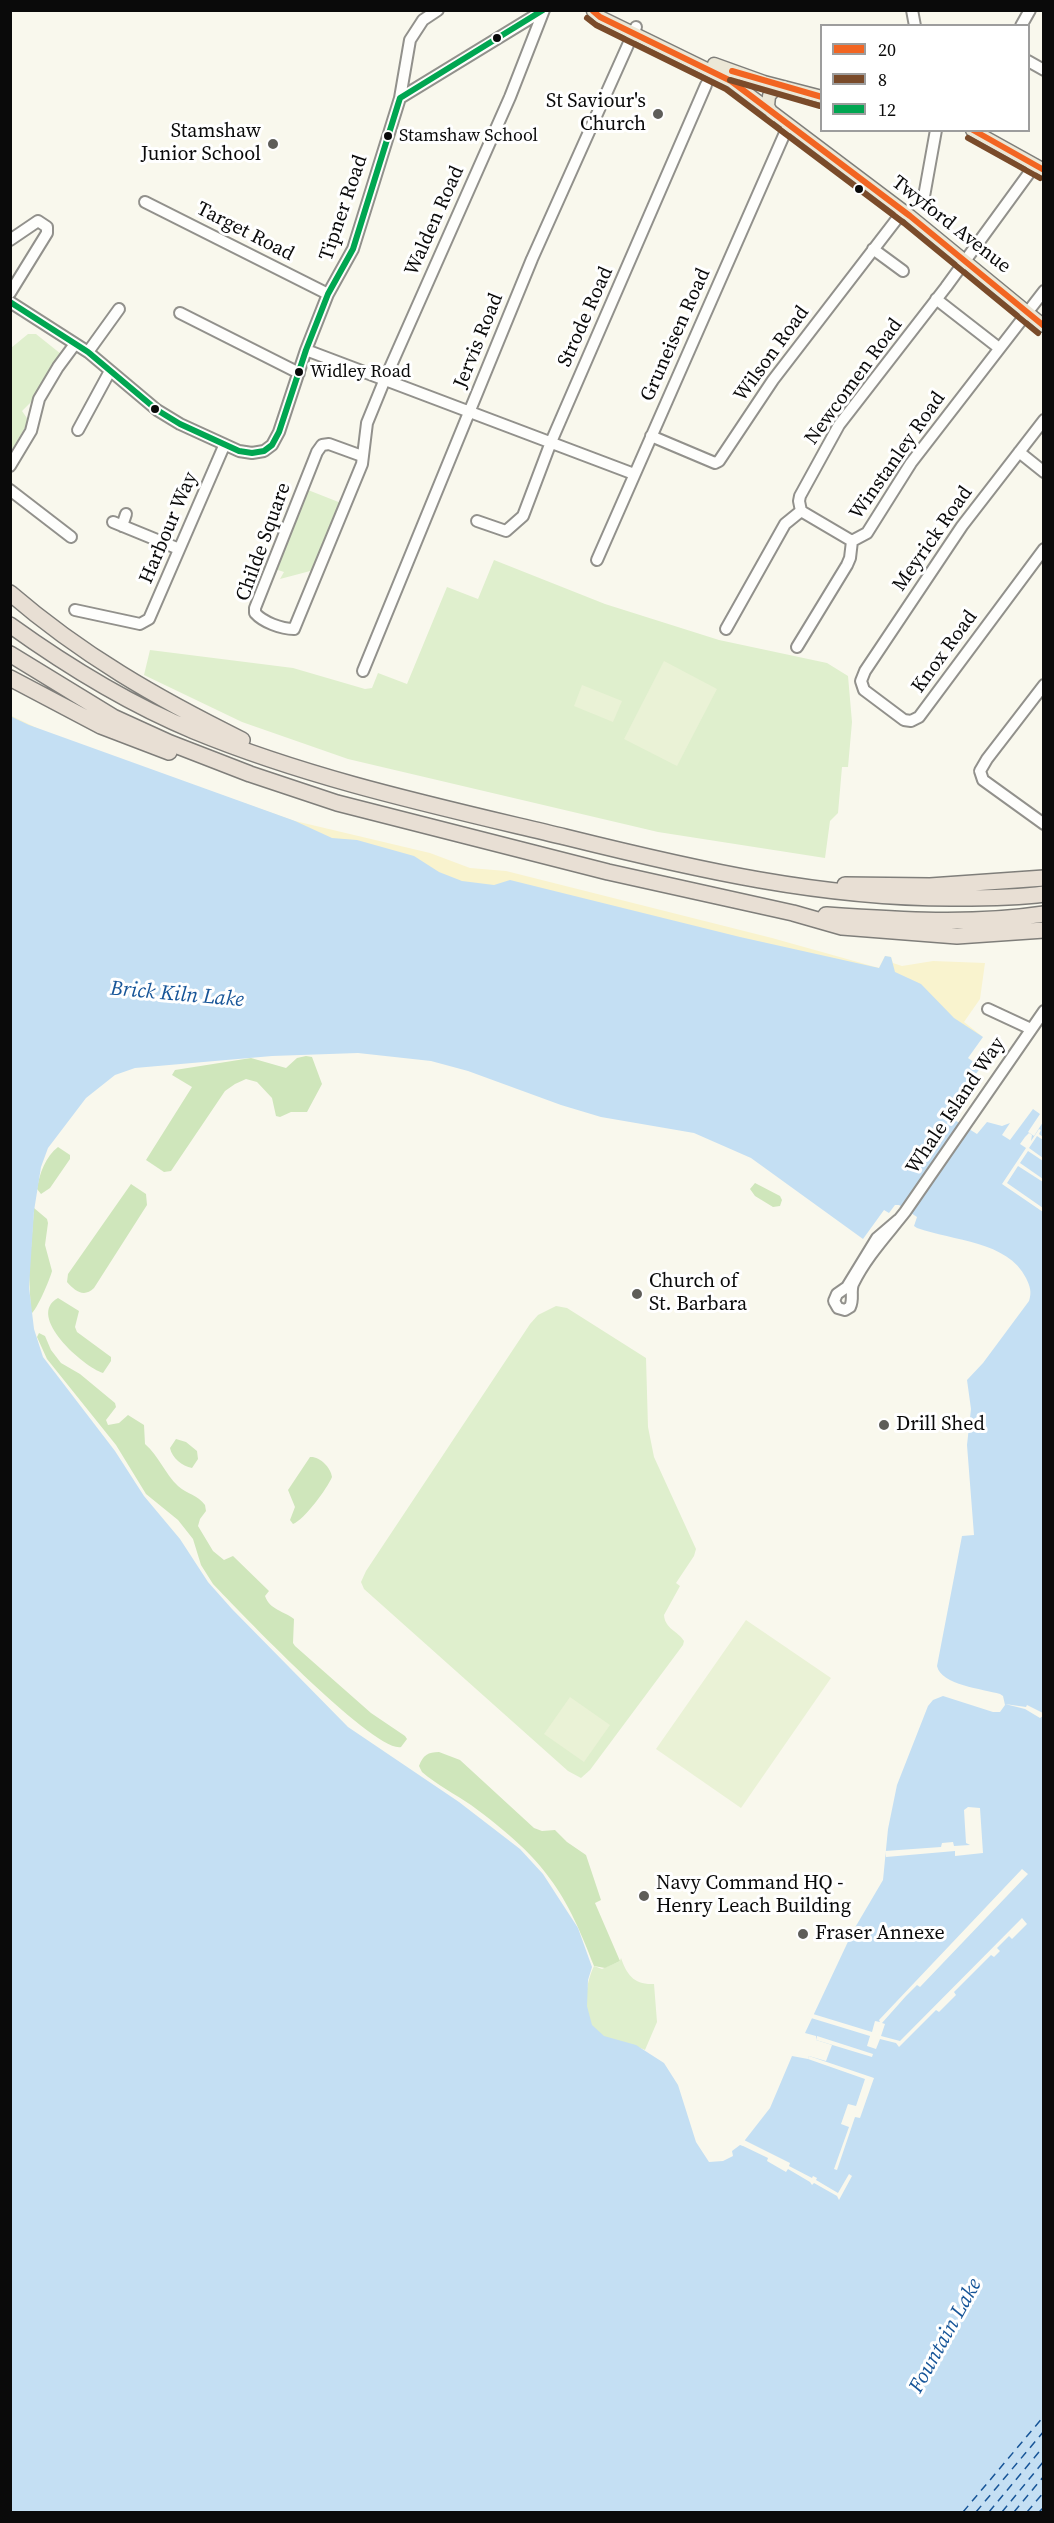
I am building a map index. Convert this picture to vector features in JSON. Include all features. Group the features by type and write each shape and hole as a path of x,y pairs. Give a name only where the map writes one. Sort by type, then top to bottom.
{"highway":[{"path":"10,593 67,640 128,680 169,704 304,770"},
{"path":"10,625 58,658 139,705 192,730 304,770 453,810 752,880 794,886 876,897 990,898 1044,894"},
{"path":"10,654 112,717 170,743 250,774 337,803 608,872 793,913 842,927 957,936 1044,930"},
{"path":"10,678 92,722 122,735 199,762 250,774"},
{"path":"794,886 930,886 1044,878"},
{"path":"793,913 903,920 986,921 1044,914"}],"main road":[{"path":"593,11 725,68 785,88 820,97"},
{"name":"Twyford Avenue","path":"635,30 719,73 903,211 1044,326"},
{"path":"774,116 768,106 770,93 776,88 785,88"},
{"path":"976,132 1039,168"}],"street":[{"name":"Tipner Road","path":"224,446 239,452 264,451 272,445 279,432 306,350 328,294 353,249 400,98 410,40 423,20 438,10"},
{"path":"400,98 544,10"},
{"name":"Walden Road","path":"385,379 510,97 544,10"},
{"path":"1022,24 1030,10"},
{"name":"Jervis Road","path":"363,671 532,259 635,30"},
{"path":"1030,62 1044,70"},
{"name":"Strode Road","path":"514,526 523,516 551,442 706,85"},
{"name":"Gruneisen Road","path":"597,560 788,126"},
{"path":"924,202 936,132"},
{"name":"Newcomen Road","path":"801,511 800,496 839,425 965,260 1039,168"},
{"name":"Target Road","path":"145,202 328,294"},
{"name":"Wilson Road","path":"651,436 715,463 773,380 903,211"},
{"path":"10,240 38,221 47,227 47,233 10,293"},
{"path":"873,249 903,271"},
{"name":"Winstanley Road","path":"797,647 847,566 852,541 867,532 906,469 1044,291"},
{"path":"936,299 999,348"},
{"path":"10,302 88,352 157,410 224,446"},
{"path":"88,352 112,312"},
{"path":"180,313 299,373"},
{"path":"10,466 31,431 39,399 75,344"},
{"path":"306,350 470,410 634,474"},
{"path":"78,430 110,371"},
{"name":"Childe Square","path":"362,456 329,444 322,445 317,452 255,608 255,613 259,618 287,629 294,629 362,464 367,423 385,379"},
{"name":"Meyrick Road","path":"861,684 865,671 948,546 1044,420"},
{"name":"Harbour Way","path":"146,635 146,623 224,446"},
{"path":"1019,452 1044,472"},
{"path":"10,490 64,526 71,537"},
{"path":"726,629 785,525 801,511 852,541"},
{"path":"126,514 117,524 179,549"},
{"path":"477,521 502,531 510,530 514,526"},
{"path":"508,540 514,526"},
{"name":"Knox Road","path":"861,684 867,693 901,718 907,721 916,719 1044,549"},
{"path":"75,610 140,624 146,623"},
{"path":"1044,685 980,771 982,779 1044,824"},
{"path":"988,1009 1031,1029"},
{"name":"Whale Island Way","path":"898,1221 1044,1011"},
{"path":"898,1221 876,1246 857,1278 852,1288 852,1303 849,1308 838,1308 834,1299 847,1287 877,1238 898,1221"},
{"path":"842,1292 852,1297"}],"green space":[{"path":"28,334 36,334 61,354 34,399 22,411 29,421 11,451 11,348"},
{"path":"308,490 341,503 314,570 280,579 284,572 275,569"},
{"path":"494,560 605,604 719,640 827,663 848,676 852,722 848,767 842,767 838,813 830,821 825,858 658,832 348,759 242,722 144,675 150,650 293,668 365,689 372,688 378,673 407,684 447,587 478,599"},
{"path":"664,661 717,689 677,766 624,739"},
{"path":"582,685 622,701 613,722 574,706"},
{"path":"312,1057 322,1084 307,1112 291,1112 280,1117 276,1116 272,1098 257,1082 246,1079 225,1091 171,1171 164,1172 146,1160 192,1087 172,1075 175,1070 251,1058 286,1068 297,1058"},
{"path":"58,1147 70,1155 70,1159 50,1188 41,1194 37,1189 41,1171 50,1155"},
{"path":"755,1183 780,1196 782,1200 780,1206 773,1207 755,1196 750,1189"},
{"path":"131,1184 146,1194 147,1205 94,1288 87,1293 76,1290 67,1282 68,1274"},
{"path":"34,1208 47,1219 45,1245 52,1271 40,1301 31,1314 29,1274"},
{"path":"58,1298 79,1311 75,1327 77,1332 111,1357 103,1373 83,1361 61,1340 53,1328 48,1316 50,1306"},
{"path":"556,1306 567,1308 646,1358 648,1427 654,1457 696,1549 694,1556 676,1583 680,1586 664,1615 669,1627 684,1641 683,1645 590,1770 581,1778 568,1771 364,1589 361,1582 366,1571 530,1324 538,1315"},
{"path":"39,1333 45,1336 51,1350 61,1363 80,1374 115,1403 116,1407 106,1420 108,1425 119,1423 128,1415 144,1425 145,1444 169,1476 178,1486 205,1505 206,1511 198,1526 213,1551 224,1560 233,1556 269,1591 265,1596 267,1601 294,1619 293,1643 295,1646 371,1713 405,1736 407,1739 401,1747 386,1743 336,1705 276,1649 213,1584 201,1565 193,1539 178,1520 146,1494 116,1445 47,1359 37,1337"},
{"path":"176,1439 186,1442 197,1451 198,1459 192,1468 181,1463 173,1455 170,1448"},
{"path":"310,1457 317,1458 324,1463 332,1477 315,1504 293,1524 290,1520 295,1507 288,1490"},
{"path":"746,1620 831,1678 741,1808 656,1749"},
{"path":"570,1697 610,1725 584,1762 544,1734"},
{"path":"439,1752 460,1760 534,1828 542,1831 555,1830 567,1842 586,1855 601,1900 595,1903 620,1961 605,1968 594,1966 572,1914 560,1893 532,1857 495,1823 422,1772 419,1766 422,1759 429,1754"},
{"path":"621,1958 632,1978 641,1983 654,1984 657,2022 645,2050 601,2035 589,2021 586,1992 594,1966 602,1969 620,1961"}],"sand":[{"path":"10,715 43,731 295,821 430,853 470,868 506,871 772,938 879,968 885,956 891,957 893,963 902,966 933,961 985,963 980,999 964,1022 983,1037 500,894 11,741"}],"water":[{"path":"10,716 29,725 295,821 332,838 357,840 414,856 439,872 462,881 494,885 510,880 740,937 879,968 885,956 891,957 895,972 921,984 954,1018 983,1037 968,1058 981,1067 952,1106 958,1111 953,1119 977,1134 987,1122 1002,1126 1010,1123 1002,1135 1010,1140 1033,1109 1040,1114 1028,1132 1034,1136 1043,1122 1043,2512 11,2512","holes":["358,1053 431,1061 468,1071 601,1117 694,1133 751,1158 863,1239 884,1210 889,1213 895,1205 899,1205 917,1217 914,1226 917,1228 978,1244 1006,1256 1018,1266 1029,1286 1029,1301 983,1363 967,1380 971,1409 967,1445 974,1535 962,1536 937,1666 946,1678 954,1682 1000,1694 1003,1696 1005,1705 1000,1712 993,1712 943,1696 933,1700 928,1706 897,1785 888,1829 883,1880 853,1931 805,2033 816,2036 816,2040 832,2045 826,2061 809,2056 808,2059 792,2056 770,2108 745,2140 744,2146 740,2145 732,2151 733,2156 723,2161 709,2162 696,2142 678,2085 664,2063 636,2045 604,2036 592,2025 587,2006 588,1980 592,1967 578,1928 543,1874 520,1849 459,1802 348,1727 232,1609 208,1582 180,1539 144,1496 115,1451 43,1357 34,1329 29,1287 34,1211 41,1167 48,1148 86,1098 115,1075 135,1068 272,1056"]}],"pier":[{"path":"1039,1129 1043,1140 1037,1136 1029,1148 1043,1158 1043,1161 1028,1151 1020,1163 1043,1179 1043,1182 1018,1166 1007,1183 1043,1208 1043,1212 1002,1184 1026,1148 1020,1144 1029,1133 1032,1135 1031,1141"},
{"path":"1005,1704 1026,1707 1027,1705 1043,1713 1043,1716 1040,1718 1025,1709"},
{"path":"968,1807 980,1808 983,1853 955,1856 955,1851 886,1857 885,1851 941,1847 942,1843 953,1842 954,1846 970,1845 966,1843 964,1810"},
{"path":"1022,1869 1028,1874 920,1987 917,1985 906,1996 882,2023 885,2024 881,2036 900,2041 1022,1918 1027,1924 1012,1939 1009,1936 997,1948 1000,1951 994,1957 991,1955 954,1992 956,1995 939,2012 936,2010 899,2047 896,2043 880,2039 876,2049 867,2046 870,2036 811,2018 813,2014 872,2032 875,2021 880,2022 879,2020"},
{"path":"817,2036 873,2054 872,2057 816,2040"},
{"path":"809,2056 874,2078 860,2118 855,2117 837,2170 834,2169 849,2127 841,2124 848,2104 856,2106 865,2079 808,2059"},
{"path":"744,2140 790,2163 789,2166 812,2178 813,2176 817,2178 816,2180 838,2193 849,2174 852,2176 839,2200 837,2196 814,2183 812,2185 788,2169 786,2172 767,2161 768,2158 741,2145"}],"ferry route":[{"path":"963,2512 1044,2416"},
{"path":"976,2512 1044,2431"},
{"path":"989,2512 1044,2446"},
{"path":"1002,2512 1044,2461"},
{"path":"1014,2512 1044,2476"},
{"path":"1027,2512 1044,2492"},
{"path":"1039,2512 1044,2507"}],"transit line":[{"name":"12","path":"10,302 88,352 157,410 180,424 239,451 252,453 264,451 272,445 279,432 306,350 328,294 353,249 400,98 543,10"},
{"name":"20","path":"593,11 600,17 731,81 910,216 1044,326"},
{"name":"8","path":"587,18 596,25 726,89 904,223 1038,333"},
{"name":"20","path":"732,71 820,96"},
{"name":"8","path":"730,80 820,106"},
{"name":"20","path":"977,132 1044,170"},
{"name":"8","path":"968,138 1040,178"}],"place":[{"name":"St Saviour's Church","path":"658,114"},
{"name":"Stamshaw School","path":"388,136"},
{"name":"Stamshaw Junior School","path":"273,144"},
{"name":"Widley Road","path":"299,372"},
{"name":"Church of St. Barbara","path":"637,1294"},
{"name":"Drill Shed","path":"884,1425"},
{"name":"Navy Command HQ - Henry Leach Building","path":"644,1896"},
{"name":"Fraser Annexe","path":"803,1934"}],"water label":[{"name":"Brick Kiln Lake","path":"177,995"},
{"name":"Fountain Lake","path":"946,2336"}]}
